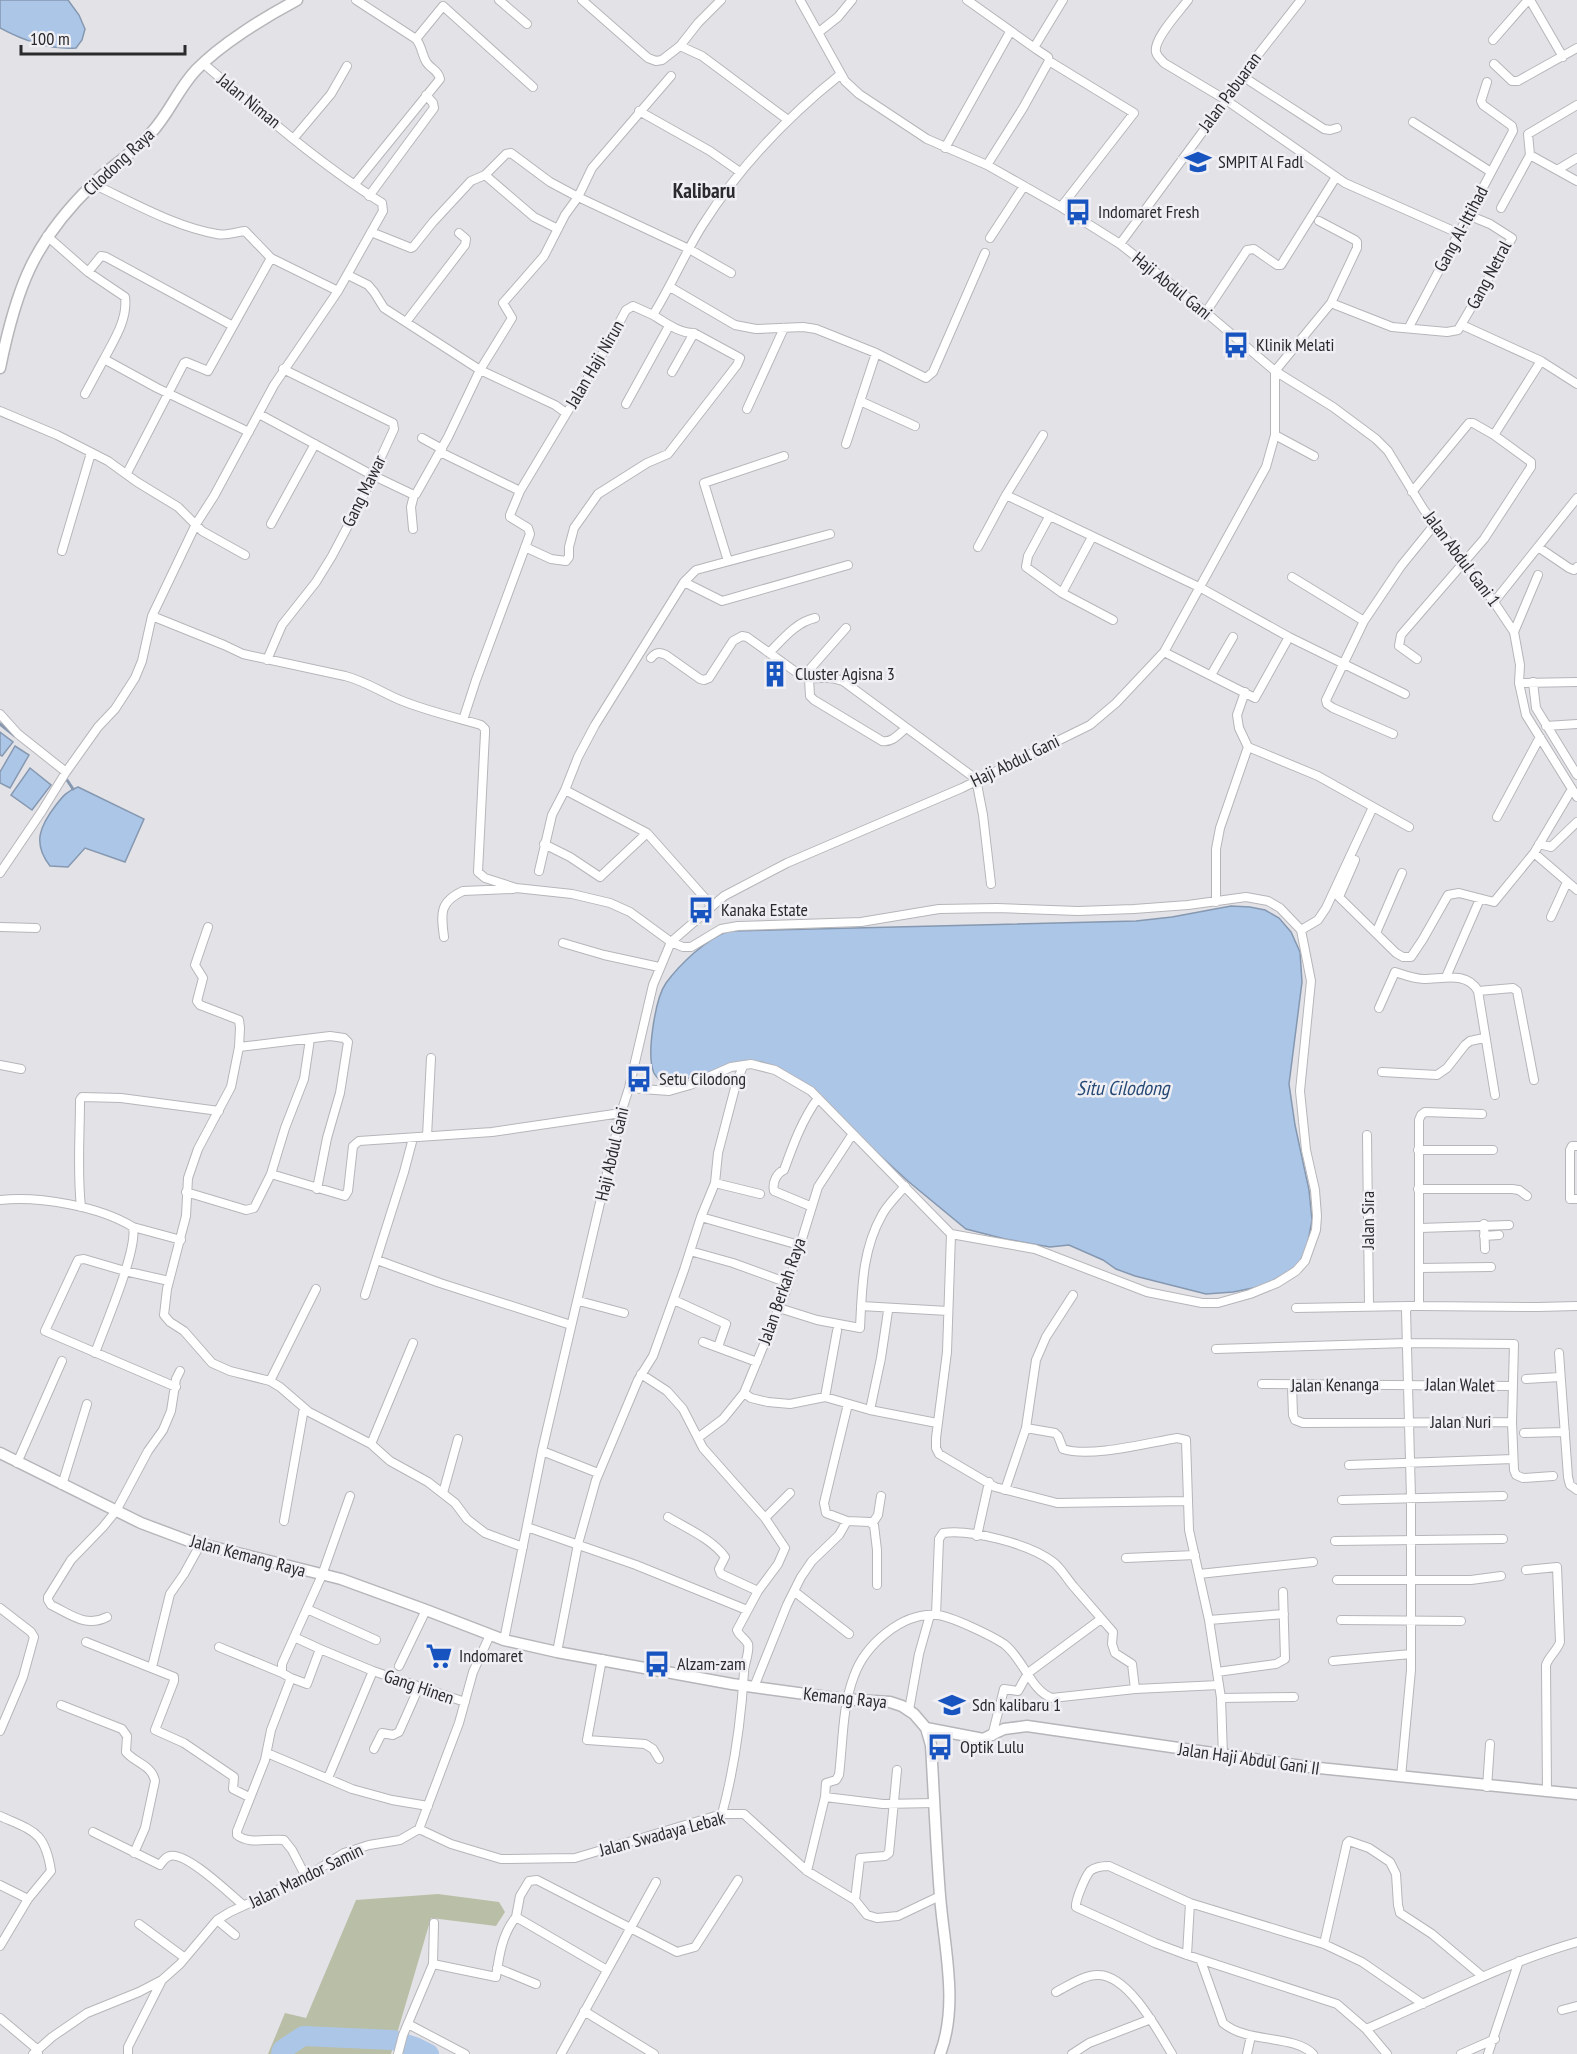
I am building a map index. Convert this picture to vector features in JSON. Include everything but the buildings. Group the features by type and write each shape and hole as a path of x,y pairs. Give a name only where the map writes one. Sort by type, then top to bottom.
{"street":[{"name":"Cilodong Raya","path":"0,368 21,285 47,236 93,184 143,142 162,122 187,82 204,64 226,44 297,0"},
{"path":"355,184 440,79 439,73 426,62 416,39 357,0"},
{"path":"500,0 527,24"},
{"path":"582,0 648,58 656,61 662,60 680,46 698,23 722,0"},
{"name":"Haji Abdul Gani","path":"504,1640 542,1451 621,1113 659,967 670,942 724,896 787,863 962,788 976,779 1090,725 1124,695 1164,652 1266,467 1275,435 1275,371 1206,312 1120,244 987,165 927,139 859,94 845,81 800,0"},
{"path":"819,32 838,17 852,0"},
{"path":"1036,49 1036,44 1063,0"},
{"path":"1188,0 1158,40 1155,50 1157,57 1226,100 1336,177 1458,233"},
{"path":"1493,40 1529,0 1563,57"},
{"path":"969,1 1048,57 1049,61 1134,113 1061,207"},
{"name":"Jalan Pabuaran","path":"1120,244 1298,1"},
{"path":"416,39 446,3 533,87"},
{"path":"945,147 1010,32"},
{"path":"680,46 702,56 788,120"},
{"path":"1494,64 1512,81 1518,81 1577,48"},
{"path":"987,165 1049,61"},
{"name":"Jalan Niman","path":"204,64 294,138 369,195"},
{"path":"294,138 331,94 348,66"},
{"path":"464,720 476,680 525,547 551,559 566,561 569,557 574,528 598,494 668,454 737,365 740,358 694,333 686,333 669,326 653,315 721,196 759,148 841,74"},
{"path":"414,529 411,507 414,495 422,486 480,370 512,318 503,303 544,256 592,168 671,75"},
{"path":"1242,76 1324,129 1337,128"},
{"name":"Gang Al-Ittihad","path":"1409,327 1513,131 1512,126 1483,105 1481,101 1487,82"},
{"path":"0,873 66,772 98,727 115,710 135,678 142,661 152,616 196,524 214,496 284,369 338,291 383,211 382,203 369,195 434,108 426,95"},
{"path":"1501,208 1530,155 1528,134 1577,105"},
{"path":"639,111 710,151 740,172"},
{"path":"1413,122 1491,172"},
{"path":"371,231 413,247 471,181 485,175 506,154 511,153 550,182 689,249 731,273"},
{"path":"1530,155 1577,181"},
{"path":"1557,170 1577,158"},
{"path":"485,175 534,217 558,229"},
{"path":"1206,312 1247,250 1254,249 1277,265 1281,265 1336,177"},
{"path":"93,184 151,213 202,230 220,235 245,231 271,258 338,291"},
{"path":"990,238 1024,186"},
{"name":"Gang Netral","path":"1462,325 1512,238 1468,215"},
{"path":"1275,371 1331,303 1357,248 1357,242 1319,222"},
{"path":"406,322 465,245 466,239 459,233"},
{"path":"47,236 88,272 125,297 127,307 124,319 85,394"},
{"path":"670,288 735,325 756,329 803,327 816,329 876,353 926,378 930,376 984,253"},
{"path":"88,272 101,256 106,257 233,326"},
{"path":"127,473 185,362 208,371 271,258"},
{"path":"348,274 368,285 384,308 480,370 555,405 566,413"},
{"path":"1331,303 1392,327 1455,332 1462,325 1541,361 1577,384"},
{"name":"Jalan Haji Nirun","path":"525,547 530,530 510,515 520,491 626,310 633,306 653,315"},
{"path":"626,404 669,326"},
{"path":"747,409 784,328"},
{"path":"672,372 694,333"},
{"path":"846,444 876,353"},
{"path":"104,359 249,432"},
{"path":"1494,435 1541,361"},
{"name":"Gang Mawar","path":"267,660 282,626 316,582 332,556 394,429 393,423 284,369"},
{"name":"Jalan Abdul Gani 1","path":"1275,371 1333,406 1377,439 1388,451 1412,492 1514,632 1520,665 1519,683 1527,715 1575,793"},
{"path":"860,401 915,426"},
{"path":"0,411 91,453 127,473 137,482 178,507 202,531 244,555"},
{"path":"259,414 414,495"},
{"path":"1412,492 1468,423 1473,423 1494,435 1531,462 1531,467 1484,539 1407,627 1399,641 1399,646 1417,659"},
{"path":"978,547 1006,495 1043,435"},
{"path":"1275,435 1314,456"},
{"path":"422,438 520,491"},
{"path":"271,524 315,444"},
{"path":"62,551 91,453"},
{"path":"728,561 704,483 784,456"},
{"path":"1006,495 1201,588 1289,637 1405,694"},
{"path":"1494,602 1577,498"},
{"path":"1049,517 1028,556 1026,567 1062,593 1113,620"},
{"path":"1393,734 1327,704 1326,700 1364,621 1401,566 1435,524"},
{"path":"540,871 552,814 565,790 578,757 595,725 684,582 696,570 830,534"},
{"path":"1062,593 1092,537"},
{"path":"1538,547 1569,568 1574,570 1577,567"},
{"path":"684,582 722,601 848,565"},
{"path":"1514,632 1538,575"},
{"path":"1292,577 1364,621"},
{"path":"152,616 243,654 358,680 409,704 481,725 485,729 477,870 485,878 516,888"},
{"path":"769,653 799,625 815,618"},
{"path":"806,678 846,628"},
{"path":"651,658 655,653 660,652 704,680 709,678 737,637 747,637 806,678 827,676 843,681 976,779 983,815 991,884"},
{"path":"1164,652 1254,698 1258,695 1289,637"},
{"path":"1211,675 1233,638"},
{"path":"806,678 810,696 814,700 882,741 887,742 893,739 906,728"},
{"path":"1533,682 1536,708 1545,726 1576,769"},
{"path":"1519,683 1577,682"},
{"path":"1245,692 1237,715 1239,728 1248,747 1318,776 1409,827"},
{"path":"0,714 18,734 66,772"},
{"path":"1545,726 1577,724"},
{"path":"1497,817 1540,737"},
{"path":"1216,902 1216,849 1220,828 1248,747"},
{"path":"565,790 647,833 711,905"},
{"path":"1355,860 1339,897 1396,953 1403,957 1411,957 1424,939 1448,894 1459,893 1494,902 1534,853 1575,793"},
{"path":"1301,930 1317,920 1326,908 1373,807"},
{"path":"1539,844 1551,847 1577,822"},
{"path":"544,844 570,857 600,877 647,833"},
{"path":"1534,853 1577,890"},
{"path":"1376,933 1402,873"},
{"path":"1551,917 1567,882"},
{"path":"444,937 442,909 457,894 463,891 516,888 572,894 610,903 630,912 670,942 683,947 691,947 722,929 738,926 861,922 939,909 1090,911 1156,908 1246,897 1268,900 1280,908 1301,930 1311,981 1300,1091 1306,1150 1315,1190 1317,1216 1312,1241 1301,1267 1277,1283 1250,1294 1218,1302 1202,1303 1147,1292 1035,1249 951,1234 852,1135 811,1090 776,1070 751,1064 731,1067 690,1085 669,1091 629,1088"},
{"path":"1446,977 1480,899"},
{"path":"0,927 36,928"},
{"path":"208,927 195,966 203,978 197,1001 200,1005 239,1020 239,1047 231,1088 193,1161 186,1192 186,1216 169,1281 164,1315 184,1331 208,1359 218,1366 270,1381 304,1408 371,1444 390,1461 418,1475 443,1493 477,1528 523,1547"},
{"path":"563,943 659,967"},
{"path":"1379,1008 1395,972 1422,979 1446,977 1467,980 1473,984 1478,991 1495,1095"},
{"path":"1478,991 1513,988 1517,991 1534,1080"},
{"path":"239,1047 330,1036 344,1038 348,1041 340,1093 316,1189"},
{"path":"1382,1072 1437,1075 1447,1068 1465,1044 1484,1038"},
{"path":"186,1192 232,1206 250,1210 254,1208 271,1174 285,1128 304,1079 310,1039"},
{"path":"427,1136 431,1058"},
{"path":"0,1065 21,1069"},
{"path":"557,1652 578,1545 598,1473 641,1374 653,1356 674,1300 701,1217 715,1183 718,1153 743,1066"},
{"path":"81,1207 77,1177 80,1151 80,1100 82,1097 121,1098 219,1111"},
{"path":"810,1206 774,1191 773,1186 778,1174 784,1170 801,1126 818,1098"},
{"path":"1419,1306 1419,1120 1421,1114 1425,1112 1482,1114"},
{"path":"271,1174 345,1196 348,1191 353,1146 359,1141 411,1144 427,1136 492,1132 621,1113"},
{"name":"Jalan Berkah Raya","path":"699,1437 723,1419 744,1393 788,1283 810,1206 818,1187 852,1135"},
{"name":"Jalan Sira","path":"1367,1135 1369,1306"},
{"path":"365,1294 411,1144"},
{"path":"1577,1146 1572,1146 1570,1150 1570,1199 1577,1199"},
{"path":"1418,1150 1493,1150"},
{"path":"715,1183 760,1194"},
{"path":"779,1308 817,1320 860,1328 863,1271 869,1243 883,1213 905,1186"},
{"path":"1418,1189 1512,1189 1519,1190 1527,1196"},
{"path":"0,1200 34,1199 81,1207 133,1227 181,1240"},
{"path":"701,1217 799,1245"},
{"path":"1420,1228 1484,1224 1509,1225"},
{"path":"1484,1224 1485,1249"},
{"path":"95,1353 125,1271 134,1232 133,1227"},
{"path":"951,1234 947,1352 937,1423 936,1448 939,1454 1005,1490 1057,1503 1187,1501"},
{"path":"1484,1236 1498,1235"},
{"path":"690,1251 733,1263 788,1283"},
{"path":"169,1281 84,1259 78,1260 45,1330 50,1335 176,1387"},
{"path":"377,1260 571,1325"},
{"path":"1419,1268 1491,1267"},
{"path":"270,1381 316,1289"},
{"path":"1005,1490 1026,1428 1036,1360 1046,1337 1073,1295"},
{"path":"579,1300 624,1313"},
{"path":"674,1300 726,1324 718,1347"},
{"path":"861,1305 948,1311"},
{"path":"1296,1308 1577,1305"},
{"path":"1401,1778 1411,1662 1412,1622 1406,1310 1409,1306"},
{"path":"870,1410 888,1311"},
{"path":"825,1397 837,1331"},
{"path":"704,1342 757,1362"},
{"path":"371,1444 412,1343"},
{"path":"1216,1349 1514,1344 1512,1386 1514,1470 1518,1477 1553,1476"},
{"path":"1559,1353 1568,1482 1577,1490"},
{"path":"17,1463 62,1362"},
{"path":"106,1617 97,1622 85,1621 51,1605 48,1600 71,1560 116,1511 148,1451 167,1422 176,1379 180,1371"},
{"path":"641,1374 667,1391 683,1409 703,1448 765,1518 784,1544 785,1548 778,1564 758,1591 737,1629 738,1634 747,1644 744,1670 749,1687"},
{"path":"1526,1379 1560,1377"},
{"name":"Jalan Kenanga","path":"1262,1384 1292,1386 1408,1384"},
{"name":"Jalan Walet","path":"1408,1384 1512,1386"},
{"name":"Jalan Nuri","path":"1292,1386 1293,1415 1295,1420 1304,1423 1512,1422"},
{"path":"744,1393 751,1398 790,1404 825,1397 870,1410 937,1423"},
{"path":"62,1485 87,1404"},
{"path":"848,1404 824,1503 826,1513 847,1521 863,1521 872,1524"},
{"path":"284,1521 304,1408"},
{"path":"1026,1428 1055,1434 1063,1449 1069,1451 1099,1450 1177,1438 1186,1440 1189,1530 1209,1620 1221,1698 1223,1756"},
{"path":"1524,1433 1565,1432"},
{"path":"443,1493 458,1439"},
{"path":"542,1451 598,1473"},
{"name":"Jalan Kemang Raya","path":"0,1453 141,1523 200,1545 350,1582 504,1640"},
{"path":"1349,1465 1513,1459"},
{"path":"977,1536 989,1482"},
{"path":"765,1518 790,1493"},
{"path":"282,1673 282,1664 322,1575 350,1496"},
{"path":"872,1524 878,1515 881,1496"},
{"path":"1342,1500 1503,1496"},
{"path":"668,1517 724,1554 725,1557 719,1569 721,1574 758,1591"},
{"path":"722,1814 749,1687 801,1577 812,1561 839,1535 847,1521"},
{"path":"872,1524 877,1538 877,1585"},
{"path":"527,1527 747,1610"},
{"path":"909,1710 919,1654 933,1615 940,1536 947,1533 1000,1538 1014,1542 1053,1562 1113,1632 1114,1653 1132,1664 1135,1689"},
{"path":"1335,1541 1503,1539"},
{"path":"152,1667 170,1594 200,1545"},
{"path":"1126,1558 1196,1555"},
{"path":"1200,1574 1313,1562"},
{"path":"1526,1570 1557,1567 1560,1641 1558,1649 1546,1665 1547,1792"},
{"path":"1337,1580 1471,1580 1501,1576"},
{"path":"795,1592 849,1634"},
{"path":"1217,1672 1276,1664 1285,1659 1283,1592"},
{"path":"0,1608 31,1632 34,1637 23,1677 0,1731"},
{"path":"307,1609 376,1640"},
{"path":"399,1666 426,1610"},
{"path":"1209,1620 1284,1614"},
{"path":"807,1871 825,1797 826,1783 836,1780 839,1775 847,1699 853,1677 864,1655 889,1631 914,1617 933,1615 1005,1645 1021,1661 1040,1691 1052,1698 1135,1689 1219,1685"},
{"path":"992,1736 1004,1689 1018,1691 1028,1673 1101,1619"},
{"path":"1341,1620 1461,1621"},
{"path":"419,1829 465,1702 473,1672 489,1635"},
{"name":"Gang Hinen","path":"294,1637 373,1671 465,1702"},
{"name":"Kemang Raya","path":"504,1640 749,1687 890,1702 909,1710 926,1728"},
{"path":"86,1642 174,1677 155,1730 184,1743 234,1778 233,1789 249,1797"},
{"path":"219,1647 307,1684 320,1649"},
{"path":"602,1659 587,1740 645,1744 653,1749 659,1759"},
{"path":"1333,1660 1411,1662"},
{"path":"328,1778 373,1671"},
{"path":"291,1678 271,1730 267,1753 238,1826 237,1835 248,1840 284,1840 306,1877"},
{"path":"374,1749 382,1733 393,1735 399,1732 418,1687"},
{"path":"1221,1698 1294,1697"},
{"path":"61,1705 122,1728 127,1737 126,1752 150,1769 155,1776 145,1828 134,1853"},
{"name":"Jalan Haji Abdul Gani II","path":"926,1728 983,1739 1004,1728 1027,1726 1223,1756 1401,1778 1577,1794"},
{"path":"926,1728 931,1745 949,2010 940,2054"},
{"path":"1487,1787 1490,1744"},
{"path":"267,1753 363,1791 429,1806"},
{"path":"855,1900 860,1858 885,1856 888,1853 897,1770"},
{"path":"825,1797 894,1805 935,1803"},
{"name":"Jalan Swadaya Lebak","path":"419,1829 451,1844 501,1859 575,1858 722,1814 746,1814 807,1871 855,1900 862,1910 877,1918 898,1916 940,1896"},
{"path":"0,1816 37,1833 45,1844 51,1871 28,1899 0,1946"},
{"name":"Jalan Mandor Samin","path":"36,2053 52,2037 87,2013 162,1980 185,1958 217,1920 243,1905 306,1877 344,1853 369,1845 400,1840 419,1829"},
{"path":"93,1832 160,1865 168,1856 181,1858 206,1873 243,1905"},
{"path":"1324,1944 1349,1841 1369,1848 1390,1862 1396,1874 1400,1913 1438,1939 1482,1976"},
{"path":"1387,2054 1366,2029 1337,2004 1201,1961 1076,1907 1075,1904 1091,1870 1108,1866 1190,1903 1324,1944 1362,1962 1423,2004"},
{"path":"433,1964 496,1977 505,1934 516,1917 520,1896 529,1881 537,1880 677,1952 696,1947 738,1880"},
{"path":"561,2054 657,1882"},
{"path":"0,1885 28,1899"},
{"path":"1187,1955 1190,1903"},
{"path":"516,1917 606,1970"},
{"path":"217,1920 235,1935"},
{"path":"399,2051 403,2035 433,1964 434,1923"},
{"path":"139,1924 185,1958"},
{"path":"1366,2029 1519,1960 1577,1942"},
{"path":"1488,2054 1495,2039 1519,1960"},
{"path":"1201,1961 1223,2022 1228,2027 1251,2036 1306,2047 1313,2054"},
{"path":"497,1968 536,1984"},
{"path":"1056,1992 1090,1976 1105,1976 1124,1987 1150,2019 1172,2054"},
{"path":"128,2054 128,2047 162,1980"},
{"path":"1562,2010 1577,2006"},
{"path":"584,2011 654,2054"},
{"path":"0,2018 36,2053"},
{"path":"1072,2054 1089,2043 1150,2019"},
{"path":"408,2024 465,2054"},
{"path":"1247,2054 1251,2036"},
{"path":"1461,2054 1495,2039"}],"green space":[{"path":"438,1894 499,1902 505,1912 496,1926 431,1918 391,2054 268,2054 285,2013 306,2018 356,1900"}],"water":[{"path":"0,0 68,0 79,15 85,29 82,40 76,48 56,48 27,41 9,33 0,28"},
{"path":"0,732 13,742 2,756 0,755"},
{"path":"15,746 29,755 10,788 0,783 0,772"},
{"path":"30,768 51,785 32,810 11,795"},
{"path":"78,787 144,819 125,862 85,848 68,867 50,866 44,858 40,842 42,827 63,796"},
{"name":"Situ Cilodong","path":"1231,906 1265,910 1279,918 1291,932 1300,952 1302,982 1289,1084 1309,1190 1312,1220 1307,1247 1298,1266 1263,1286 1206,1294 1135,1276 1069,1245 1050,1247 966,1229 864,1141 827,1102 774,1066 761,1062 746,1062 668,1084 654,1073 651,1041 658,1001 666,983 694,953 712,939 729,931 1136,921"}],"waterway":[{"path":"0,724 15,736"},
{"path":"67,780 73,789"},
{"path":"281,2054 282,2050 303,2036 393,2040 429,2054"}],"place":[{"name":"SMPIT Al Fadl","path":"1198,162"},
{"name":"Indomaret Fresh","path":"1078,212"},
{"name":"Klinik Melati","path":"1236,345"},
{"name":"Cluster Agisna 3","path":"775,674"},
{"name":"Kanaka Estate","path":"701,910"},
{"name":"Setu Cilodong","path":"639,1079"},
{"name":"Indomaret","path":"439,1656"},
{"name":"Alzam-zam","path":"657,1664"},
{"name":"Sdn kalibaru 1","path":"952,1705"},
{"name":"Optik Lulu","path":"940,1747"}],"district":[{"name":"Kalibaru","path":"704,191"}]}
